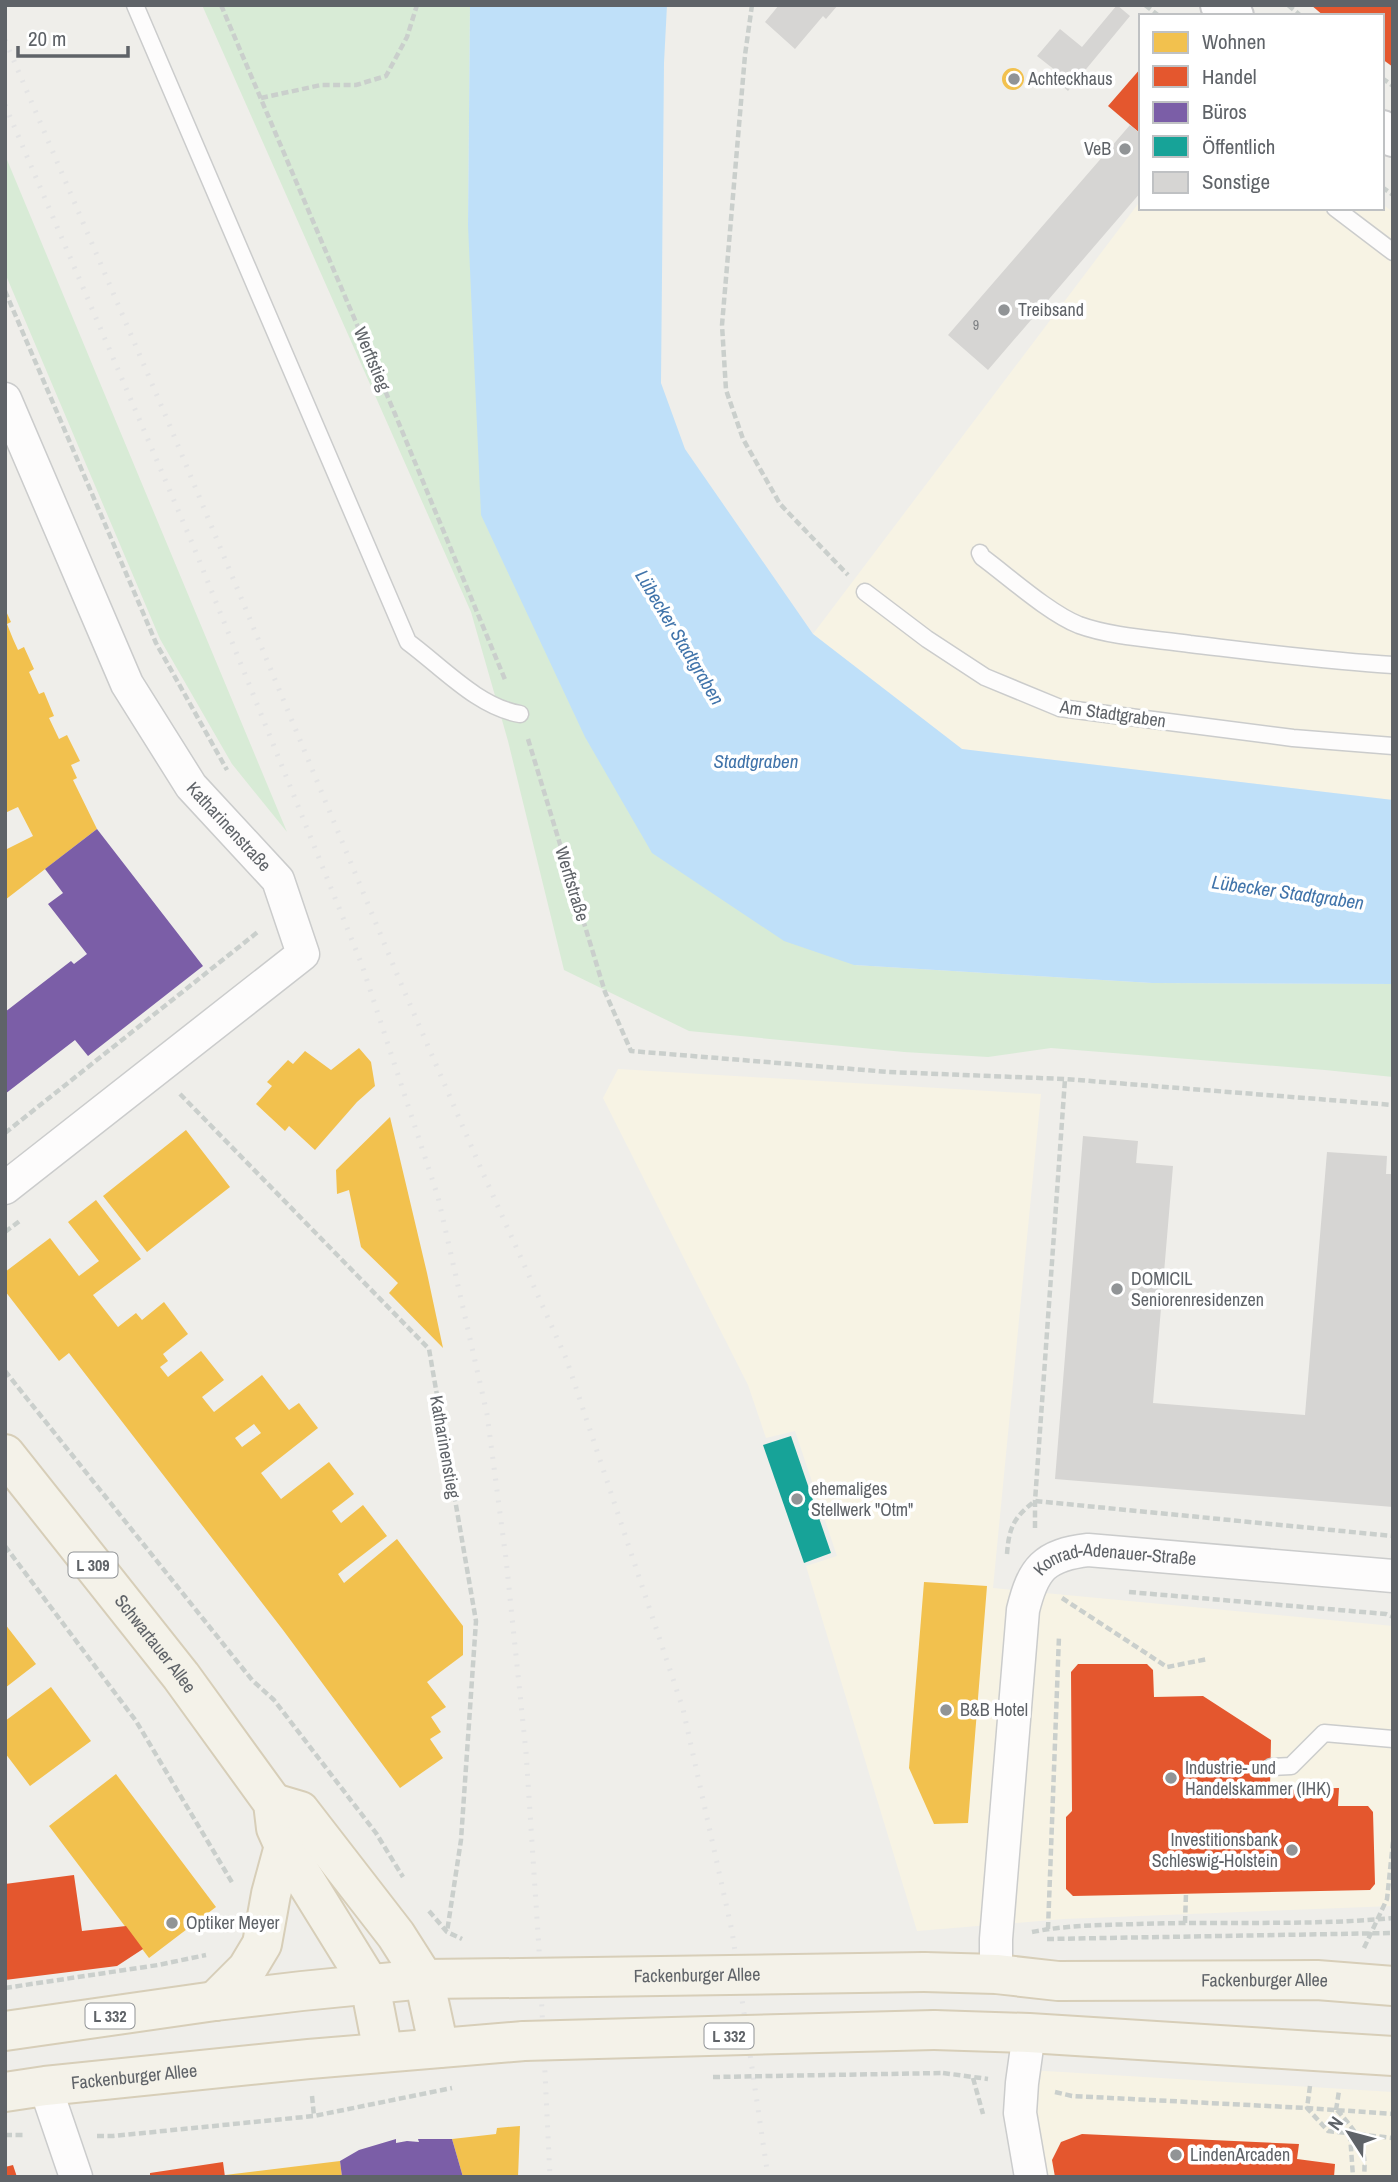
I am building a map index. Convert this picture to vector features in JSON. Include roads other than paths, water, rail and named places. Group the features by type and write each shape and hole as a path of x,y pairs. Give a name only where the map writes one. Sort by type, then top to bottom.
{"main road":[{"name":"Schwartauer Allee","path":"5,1454 181,1676 273,1803 276,1828 284,1846 370,1985 383,2052"},
{"path":"273,1803 300,1811 396,1935 424,1979 439,2048"},
{"path":"215,2001 247,1969 262,1944 271,1894 284,1846"},
{"name":"Fackenburger Allee","path":"5,2031 215,2001 424,1979 924,1972 996,1957 1058,1981 1317,1980 1393,1986"},
{"name":"Fackenburger Allee","path":"5,2092 383,2052 524,2041 934,2030 1029,2033 1393,2056"}],"street":[{"name":"Katharinenstraße","path":"5,399 127,684 191,786 278,880 303,954 5,1188"},
{"name":"Konrad-Adenauer-Straße","path":"996,1957 1023,1610 1032,1579 1051,1561 1069,1552 1088,1550 1393,1576"},
{"path":"1029,2033 1020,2113 1031,2177"},
{"path":"45,2086 76,2177"}],"lane":[{"path":"135,5 408,642 484,702 506,712 520,714"},
{"path":"1338,210 1393,252"},
{"path":"980,553 1056,612 1089,628 1237,650 1393,665"},
{"name":"Am Stadtgraben","path":"865,593 927,639 985,677 1060,709 1293,738 1393,746"},
{"path":"1271,1767 1291,1766 1324,1733 1393,1739"}],"water":[{"name":"Stadtgraben","path":"470,5 667,5 661,383 685,449 813,634 962,749 1393,800 1393,984 1152,983 854,965 784,941 652,853 585,737 481,515 468,225"}],"railway":[{"path":"5,40 167,419 399,979 566,1358 683,1709 732,1931 768,2177"},
{"path":"5,105 193,545 362,965 438,1197 487,1414 506,1559 526,1752 550,2177"}],"place":[{"name":"Achteckhaus","path":"1014,79"},
{"name":"VeB","path":"1125,149"},
{"name":"Treibsand","path":"1004,310"},
{"name":"DOMICIL Seniorenresidenzen","path":"1117,1289"},
{"name":"ehemaliges Stellwerk \"Otm\"","path":"797,1499"},
{"name":"B&B Hotel","path":"946,1710"},
{"name":"Industrie- und Handelskammer (IHK)","path":"1171,1778"},
{"name":"Investitionsbank Schleswig-Holstein","path":"1292,1850"},
{"name":"Optiker Meyer","path":"172,1923"},
{"name":"LindenArcaden","path":"1176,2155"}],"water label":[{"name":"Lübecker Stadtgraben","path":"680,637"},
{"name":"Lübecker Stadtgraben","path":"1288,892"}]}
